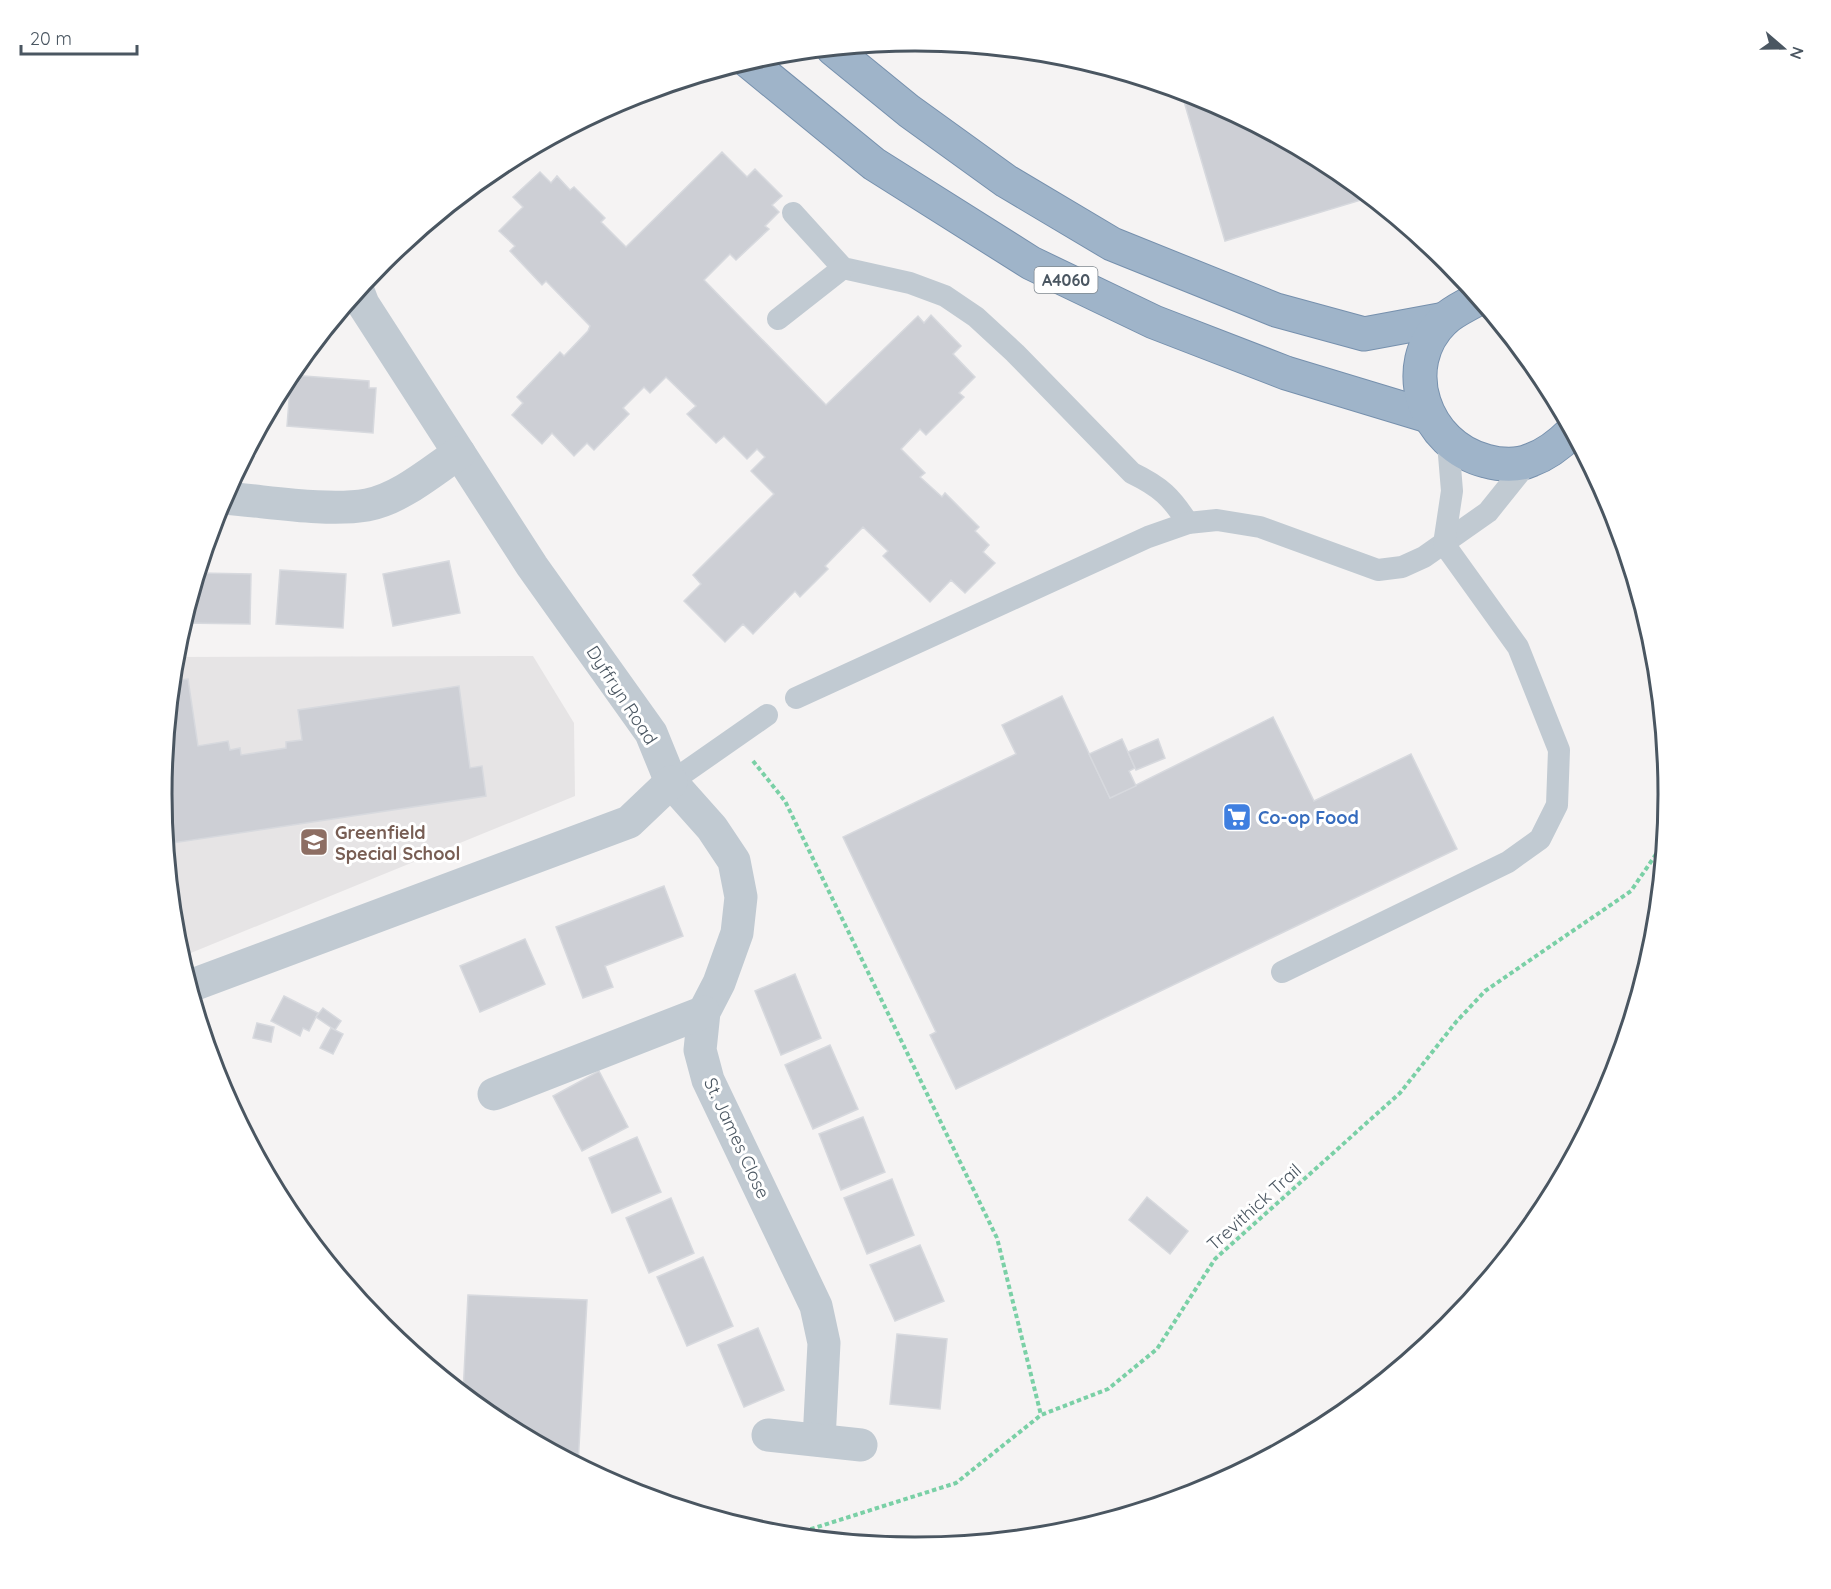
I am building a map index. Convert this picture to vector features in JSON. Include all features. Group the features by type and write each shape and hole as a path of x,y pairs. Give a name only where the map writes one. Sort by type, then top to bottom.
{"highway":[{"path":"841,55 909,111 1006,181 1112,244 1276,310 1364,334 1444,319 1472,302"},
{"name":"A4060","path":"757,68 874,164 1031,263 1154,322 1275,369 1428,416"},
{"path":"1444,319 1422,357 1420,387 1428,416 1448,443 1470,457 1499,465 1559,447"}],"street":[{"name":"Dyffryn Road","path":"361,299 532,566 651,733 671,782"},
{"path":"234,499 336,507 368,505 393,496 459,453"},
{"path":"196,983 629,822 671,782"},
{"name":"St. James Close","path":"671,782 712,828 734,861 741,897 737,933 719,983 704,1012 700,1050 708,1080 816,1306 824,1343 819,1440"},
{"path":"494,1095 704,1012"},
{"path":"768,1435 861,1445"}],"lane":[{"path":"793,213 843,268 910,283 936,293 976,317 1016,353 1132,473 1155,484 1173,499 1188,523"},
{"path":"778,319 843,268"},
{"path":"1282,972 1508,862 1540,839 1557,804 1558,750 1518,647 1444,544 1452,491 1448,443"},
{"path":"796,698 1148,537 1188,523 1217,519 1260,527 1378,570 1402,567 1444,544 1488,512 1559,447"},
{"path":"671,782 767,715"}],"path":[{"path":"735,736 784,801 997,1238 1041,1415"},
{"name":"Trevithick Trail","path":"807,1530 956,1484 1041,1415 1108,1389 1157,1349 1215,1259 1400,1093 1456,1022 1485,991 1631,891 1656,854"}],"shaded area":[{"name":"Greenfield Special School","path":"533,656 574,723 575,796 189,954 178,892 172,794 178,697 185,657"}],"building":[{"path":"1184,102 1244,128 1287,151 1329,176 1361,200 1225,241"},
{"path":"722,152 747,177 755,169 782,196 772,205 779,212 765,226 769,229 736,260 730,254 704,280 826,405 918,316 924,323 931,315 961,346 953,354 975,377 959,393 964,397 926,435 920,429 901,449 925,473 920,477 942,497 945,493 979,527 975,531 989,545 983,552 995,563 965,593 951,580 930,602 883,556 888,551 863,527 825,566 828,569 800,597 795,591 753,634 743,624 725,642 684,601 701,584 693,575 774,494 751,471 765,457 757,449 747,459 724,436 716,443 687,414 696,406 666,377 650,393 644,387 623,408 629,414 594,450 587,443 574,456 552,433 542,444 512,415 523,403 517,397 560,352 564,356 590,326 546,281 542,285 510,251 515,246 499,231 523,207 513,197 540,172 551,183 557,176 570,190 574,187 605,218 601,222 626,247"},
{"path":"301,376 369,381 369,388 376,388 373,433 287,426 290,394"},
{"path":"449,561 460,613 393,626 383,574"},
{"path":"280,570 346,574 343,628 276,624"},
{"path":"206,573 251,574 250,624 192,623"},
{"path":"188,679 198,746 228,741 230,750 240,748 241,755 286,748 286,742 302,740 298,710 459,686 470,768 482,766 486,796 174,843 172,794 174,746 181,680"},
{"path":"1062,696 1110,798 1273,717 1314,801 1411,754 1457,849 956,1089 930,1035 936,1032 843,837 1016,754 1002,725"},
{"path":"1122,739 1135,768 1129,771 1136,786 1110,798 1089,754"},
{"path":"1158,739 1165,758 1136,770 1128,752"},
{"path":"664,886 683,936 605,966 613,987 583,998 556,927"},
{"path":"525,939 545,984 480,1012 460,966"},
{"path":"795,974 821,1038 781,1055 755,991"},
{"path":"284,996 318,1013 309,1031 303,1028 300,1036 271,1021"},
{"path":"323,1008 341,1021 335,1030 316,1017"},
{"path":"257,1023 274,1027 271,1042 253,1038"},
{"path":"331,1028 343,1034 333,1054 320,1048"},
{"path":"830,1045 858,1109 813,1129 785,1065"},
{"path":"599,1071 628,1127 582,1151 553,1096"},
{"path":"863,1117 885,1172 841,1190 819,1134"},
{"path":"637,1137 661,1192 612,1213 589,1158"},
{"path":"892,1179 914,1235 867,1254 844,1198"},
{"path":"1147,1197 1188,1231 1170,1254 1129,1220"},
{"path":"671,1198 694,1253 649,1273 626,1218"},
{"path":"920,1245 944,1301 895,1321 870,1265"},
{"path":"703,1257 733,1326 687,1346 657,1277"},
{"path":"468,1295 587,1300 578,1456 502,1413 463,1384"},
{"path":"758,1328 784,1390 744,1407 718,1345"},
{"path":"897,1334 947,1339 940,1409 890,1404"}],"place":[{"name":"Co-op Food","path":"1237,817"},
{"name":"Greenfield Special School","path":"314,842"}]}
